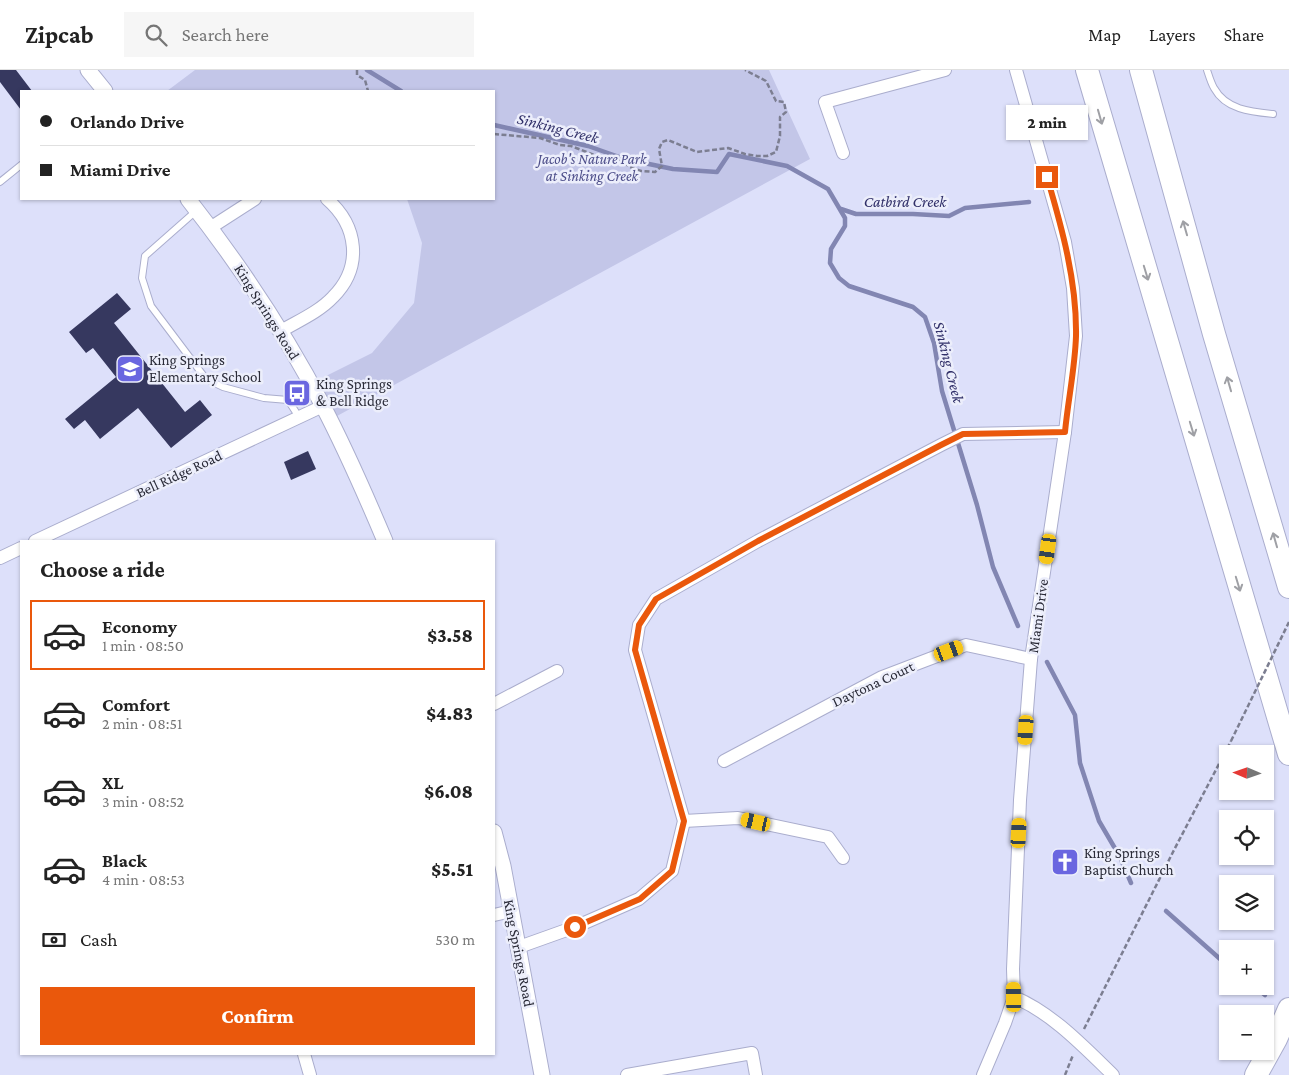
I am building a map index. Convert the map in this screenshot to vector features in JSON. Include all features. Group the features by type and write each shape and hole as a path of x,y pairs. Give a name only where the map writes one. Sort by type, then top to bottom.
{"highway":[{"path":"1087,70 1286,745 1289,765"},
{"path":"1141,70 1214,334 1289,587"},
{"path":"1256,1075 1276,1039 1289,1009"}],"street":[{"path":"88,70 104,90"},
{"path":"843,153 825,102 945,70"},
{"name":"Miami Drive","path":"983,1075 1014,997 1013,969 1020,800 1031,659 1065,432 1076,336 1073,288 1066,242 1016,70"},
{"path":"210,228 253,200"},
{"path":"281,331 314,312 332,298 344,284 351,269 354,254 352,237 346,221 338,209 328,200"},
{"name":"King Springs Road","path":"193,204 248,280 281,331 323,406 386,540"},
{"name":"Bell Ridge Road","path":"37,540 323,406"},
{"path":"518,947 575,927 640,899 672,871 684,821 635,650 639,625 656,599 701,573 963,434 1065,432"},
{"path":"0,558 20,548"},
{"name":"Daytona Court","path":"724,761 882,677 966,645 1031,659"},
{"path":"495,703 557,671"},
{"path":"684,821 738,818 828,837 843,858"},
{"name":"King Springs Road","path":"495,836 512,911 542,1075"},
{"path":"495,915 512,911"},
{"path":"1014,997 1045,1014 1113,1075"},
{"path":"627,1075 752,1053 756,1075"},
{"path":"304,1055 310,1075"}],"lane":[{"path":"1207,70 1215,90 1230,104 1241,109 1273,114"},
{"path":"0,182 20,166"},
{"path":"193,204 145,256 142,278 151,306 206,379 232,390 264,398 288,400 299,417"}],"path":[{"path":"356,70 357,75 365,80 368,90"},
{"path":"495,134 540,138 560,145 571,146 602,158 619,159 630,167 650,172 660,169 662,166 659,149 662,142 668,140 698,152 728,148 745,154 767,156 776,152 780,136 780,117 786,112 784,102 776,101 766,81 746,70"},
{"path":"1065,1075 1078,1042 1231,741 1289,622"}],"green space":[{"name":"Jacob's Nature Park at Sinking Creek","path":"195,70 769,70 810,159 337,416 318,380 372,353 414,303 422,243 407,200 495,200 495,90 168,90"}],"building":[{"path":"0,70 16,70 31,90 20,90 20,109 0,82"},
{"name":"King Springs Elementary School","path":"117,293 131,309 114,323 185,412 200,400 212,415 171,448 138,408 100,439 85,420 74,429 65,419 116,377 93,348 86,353 69,332"},
{"path":"308,451 316,469 291,480 284,462"}],"waterway":[{"name":"Sinking Creek","path":"367,70 399,90"},
{"name":"Sinking Creek","path":"495,125 588,146 622,158 673,169 717,172 729,154 787,166 828,189 845,218 845,226 831,249 830,263 839,278 849,286 913,307 925,317 934,343 942,391 977,505 993,567 1018,626"},
{"name":"Catbird Creek","path":"841,209 856,214 949,216 965,208 1029,202"},
{"name":"Sinking Creek","path":"1047,662 1075,715 1080,763 1099,821 1120,857 1131,883"},
{"name":"Sinking Creek","path":"1166,911 1219,958"}],"place":[{"name":"King Springs Elementary School","path":"130,369"},
{"name":"King Springs & Bell Ridge","path":"297,393"},
{"name":"King Springs Baptist Church","path":"1065,862"}],"route":[{"path":"575,927 640,899 672,871 684,821 635,650 639,625 656,599 758,541 963,434 1065,432 1076,336 1073,288 1066,242 1047,177"}]}
